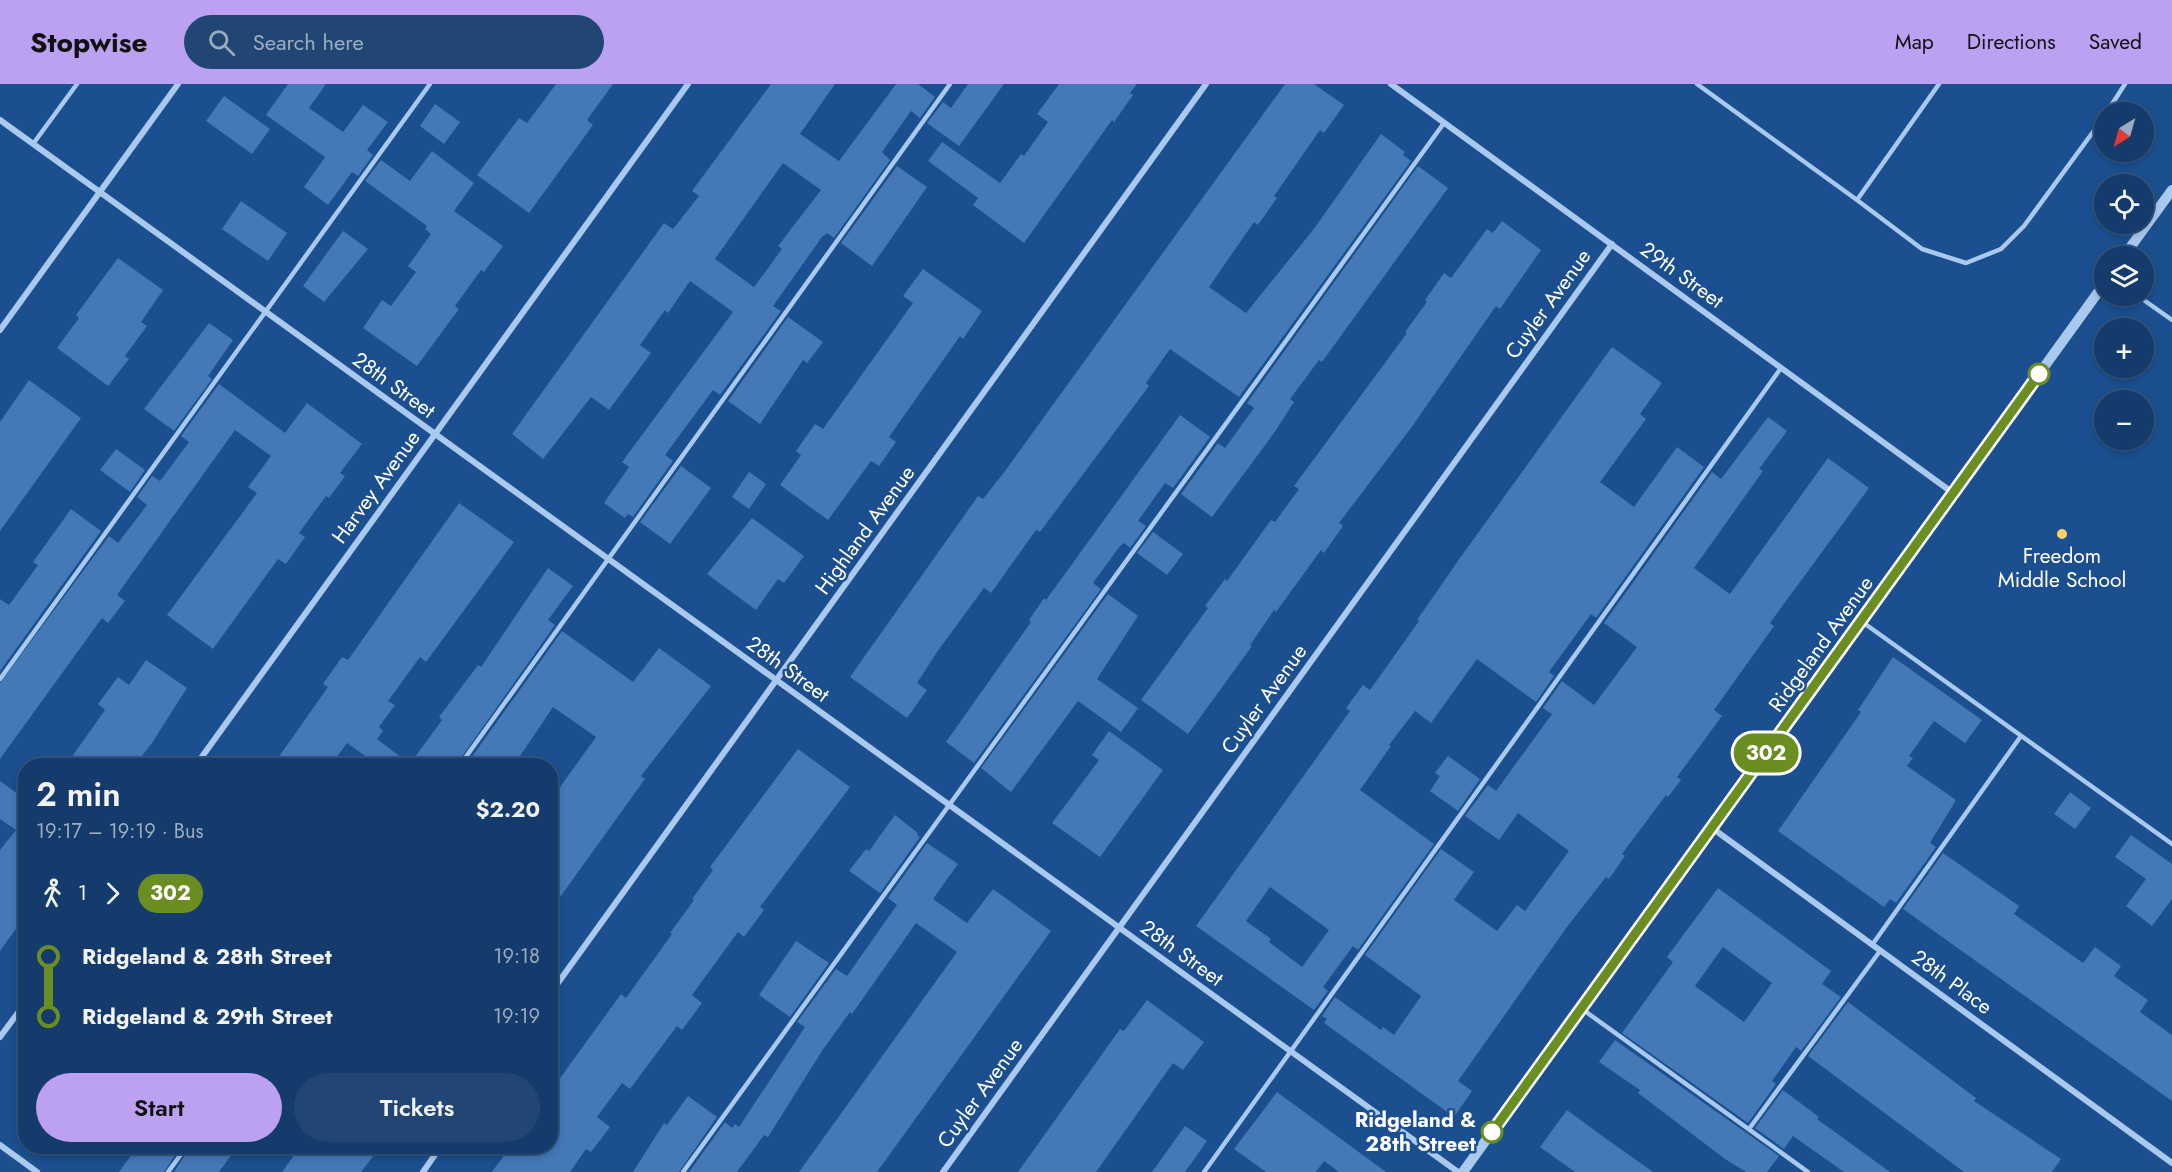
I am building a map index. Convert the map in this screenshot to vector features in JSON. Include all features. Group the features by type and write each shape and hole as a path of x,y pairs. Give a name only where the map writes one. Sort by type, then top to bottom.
{"street":[{"path":"0,330 178,84"},
{"name":"Harvey Avenue","path":"201,758 688,84"},
{"name":"Highland Avenue","path":"558,983 1206,84"},
{"name":"29th Street","path":"1391,84 1953,493"},
{"name":"28th Street","path":"0,120 1458,1172"},
{"path":"2131,246 2172,190"},
{"name":"Cuyler Avenue","path":"943,1172 1612,244"},
{"name":"Ridgeland Avenue","path":"1463,1172 2094,298"},
{"name":"28th Place","path":"1712,828 2172,1163"},
{"path":"0,1037 18,1013"},
{"path":"0,1145 38,1172"},
{"path":"423,1172 435,1154"}],"lane":[{"path":"33,144 77,84"},
{"path":"0,679 430,84"},
{"path":"465,758 951,84"},
{"path":"1697,84 1922,249 1965,263 2001,249 2024,226 2094,131"},
{"path":"1857,200 1939,84"},
{"path":"2114,102 2126,84"},
{"path":"683,1172 1444,123"},
{"path":"2152,306 2172,320"},
{"path":"1204,1172 1781,368"},
{"path":"1861,621 2172,844"},
{"path":"1872,945 2022,736"},
{"path":"1749,1129 1880,951"},
{"path":"1581,1009 1808,1172"},
{"path":"168,1172 181,1154"}],"building":[{"path":"288,84 326,84 309,108 343,132 363,105 388,122 367,150 373,155 358,176 352,172 328,205 304,187 325,157 266,115"},
{"path":"556,84 613,84 587,120 593,125 529,213 477,175 519,118 527,123"},
{"path":"771,84 835,84 800,134 839,161 896,84 918,84 935,97 920,118 911,111 882,152 890,160 834,238 827,233 822,237 773,306 781,311 720,395 713,390 665,455 673,461 633,517 628,514 625,518 604,503 629,467 622,462 733,312 690,281 668,313 665,310 640,345 651,353 609,410 591,397 543,459 512,434 664,223 673,229 699,196 692,191","holes":["783,163 821,190 778,246 782,249 754,287 715,259"]},
{"path":"968,84 1004,84 959,146 927,123 943,102 951,108"},
{"path":"1059,84 1137,84 1130,93 1133,95 1114,122 1112,120 1024,243 973,205 978,198 928,161 942,142 1000,183 1021,154 1024,156 1048,122 1037,114"},
{"path":"1285,84 1314,84 1344,105 1324,133 1320,130 1274,196 1277,198 1258,225 1254,222 1209,287 1246,313 1313,230 1381,134 1405,152 1403,155 1411,161 1239,397 1170,349 1146,383 1149,386 1040,532 1036,530 991,593 984,588 937,652 917,683 927,690 907,718 850,677 978,496 983,499 1005,471"},
{"path":"224,96 270,129 252,154 206,121"},
{"path":"435,104 460,122 444,144 420,126"},
{"path":"432,151 474,183 454,211 503,246 484,272 481,270 455,306 459,309 417,366 363,328 382,300 391,306 416,272 408,266 431,234 425,229 427,226 365,181 381,160 410,181"},
{"path":"897,166 927,187 872,266 841,243"},
{"path":"1418,166 1448,188 1322,362 1319,360 1290,399 1294,402 1274,433 1212,517 1181,494 1218,443 1225,448 1254,408 1247,403"},
{"path":"241,201 287,233 268,261 222,229"},
{"path":"1502,221 1541,250 1500,309 1496,306 1411,428 1339,523 1343,526 1324,553 1321,550 1276,612 1274,610 1250,645 1252,646 1188,734 1141,700 1208,608 1205,606 1225,579 1227,581 1271,520 1275,522 1299,489 1294,486 1407,333 1405,332 1427,302 1425,300 1444,273 1451,278 1487,229 1493,233"},
{"path":"343,231 368,249 324,302 303,286"},
{"path":"118,258 163,290 141,322 147,326 125,356 129,359 108,386 57,348 79,318 76,315"},
{"path":"923,269 982,311 963,339 960,336 889,437 896,442 879,466 871,461 828,520 780,485 801,455 796,451 815,424 823,429 913,303 903,296"},
{"path":"788,317 823,342 807,363 803,360 760,424 728,401"},
{"path":"209,323 233,340 208,376 212,379 174,431 144,409"},
{"path":"1612,347 1662,383 1640,414 1646,419 1600,482 1634,507 1677,447 1704,467 1596,618 1591,614 1549,672 1554,676 1536,702 1477,659 1431,723 1415,711 1389,745 1391,746 1360,790 1434,844 1358,950 1353,946 1323,987 1328,991 1314,1010 1196,926 1350,711 1346,708 1363,685 1370,690 1460,558","holes":["1270,887 1329,930 1302,967 1269,942 1271,939 1246,921"]},
{"path":"29,380 81,418 0,531 0,422"},
{"path":"219,384 285,433 307,403 362,444 340,473 345,476 329,498 326,496 299,533 305,537 286,564 278,559 213,649 167,615 257,493 248,487 271,456 235,430 117,595 125,601 108,623 102,618 0,759 0,683 109,536 118,543 147,505 137,497 152,476 160,481 189,442 181,436"},
{"path":"1180,415 1210,437 1173,488 1165,483 1138,521 1146,526 1130,548 1124,543 1120,546 1093,583 1101,589 974,763 946,742 1031,622 1029,620 1044,598 1046,600"},
{"path":"1768,417 1787,431 1759,469 1763,471 1694,568 1730,594 1828,458 1869,488 1770,623 1774,626 1714,710 1722,716 1677,777 1681,780 1668,797 1666,795 1622,854 1625,856 1609,879 1606,877 1567,927 1458,1081 1472,1091 1454,1117 1324,1023 1327,1019 1322,1016 1335,997 1381,1030 1383,1027 1394,1035 1421,996 1365,955 1441,849 1474,872 1454,900 1497,931 1517,905 1525,911 1569,851 1518,813 1499,840 1465,816 1488,785 1496,791 1552,714 1543,708 1562,681 1594,705 1637,647 1604,623 1712,472 1721,479"},
{"path":"116,449 145,470 130,492 100,470"},
{"path":"681,466 711,488 670,544 640,522"},
{"path":"749,472 766,484 749,509 732,497"},
{"path":"459,503 514,542 426,662 420,657 388,701 395,705 379,727 383,731 377,739 402,758 368,758 347,743 336,758 278,758 328,687 323,684 342,657 348,660"},
{"path":"71,509 101,531 0,671 0,599 9,605 38,565 33,562"},
{"path":"752,518 804,556 784,583 778,579 756,610 707,574"},
{"path":"1153,532 1183,554 1167,575 1137,553"},
{"path":"548,568 573,586 548,620 555,625 461,758 414,758 442,720 439,717 478,665 481,667"},
{"path":"1108,594 1138,616 1097,679 1138,708 1121,732 1078,701 1011,792 981,768"},
{"path":"562,631 633,682 659,648 711,686 641,776 645,779 558,900 558,790 596,737 553,707 519,758 471,758"},
{"path":"1893,657 1982,720 1965,743 1934,721 1909,756 1913,758 1907,766 1956,800 1930,843 1936,847 1896,903 1890,899 1884,907 1778,831 1861,712 1858,710"},
{"path":"146,660 187,688 140,758 71,758 105,710 98,704 118,677 129,685"},
{"path":"1109,731 1163,770 1100,857 1052,823 1099,760 1092,755"},
{"path":"798,749 850,787 760,907 764,910 744,937 738,932 692,995 702,1003 682,1030 677,1026 630,1089 622,1083 597,1117 610,1127 591,1152 586,1149 570,1172 492,1172 505,1154 558,1154 558,1081 621,994 626,998 672,934 670,933 713,870 710,867"},
{"path":"1448,756 1480,779 1458,811 1430,791 1440,776 1435,773"},
{"path":"0,781 18,794 18,926 0,951 0,850 16,830 0,819"},
{"path":"2070,792 2091,808 2075,829 2054,814"},
{"path":"895,815 920,837 880,893 849,871 866,849 869,851"},
{"path":"2131,835 2172,864 2172,899 2152,926 2126,906 2146,879 2115,857"},
{"path":"927,843 958,864 933,899 967,923 993,889 1051,931 877,1172 799,1172 957,952 916,923 852,1014 850,1012 822,1051 768,1137 764,1135 737,1172 689,1172 725,1122 732,1128 735,1124 739,1127 805,1027 797,1022 836,969 847,976 897,905 888,898"},
{"path":"1943,853 2019,906 2014,914 2083,963 2095,947 2121,966 2114,976 2148,1000 2140,1012 2172,1035 2172,1101 1903,909"},
{"path":"1718,888 1831,971 1822,984 1841,997 1801,1051 1796,1047 1772,1081 1776,1084 1748,1123 1622,1033 1673,962 1667,957","holes":["1723,947 1772,983 1744,1022 1695,986"]},
{"path":"796,941 829,963 790,1017 759,995"},
{"path":"1147,1000 1204,1042 1183,1070 1173,1063 1096,1172 1018,1172 1120,1029 1124,1031"},
{"path":"1848,1002 1976,1098 1974,1101 2061,1159 2052,1172 1964,1172 1808,1056"},
{"path":"1615,1040 1779,1156 1767,1172 1746,1172 1725,1159 1638,1093 1640,1090 1599,1062"},
{"path":"1783,1090 1819,1117 1817,1119 1890,1172 1844,1172 1793,1136 1784,1149 1755,1128"},
{"path":"1277,1092 1386,1172 1339,1172 1324,1161 1316,1172 1266,1172 1234,1149"},
{"path":"688,1096 717,1117 679,1172 633,1172 664,1123 667,1125"},
{"path":"1567,1110 1653,1172 1575,1172 1540,1147"},
{"path":"1185,1126 1207,1141 1185,1172 1152,1172"},
{"path":"132,1154 176,1154 164,1172 119,1172"},
{"path":"186,1154 232,1154 219,1172 174,1172"},
{"path":"295,1154 375,1154 361,1172 282,1172"}],"bus line":[{"name":"302","path":"1492,1132 2039,374"}],"place":[{"name":"Freedom Middle School","path":"2062,534"},
{"name":"Ridgeland & 28th Street","path":"1492,1132"}]}
